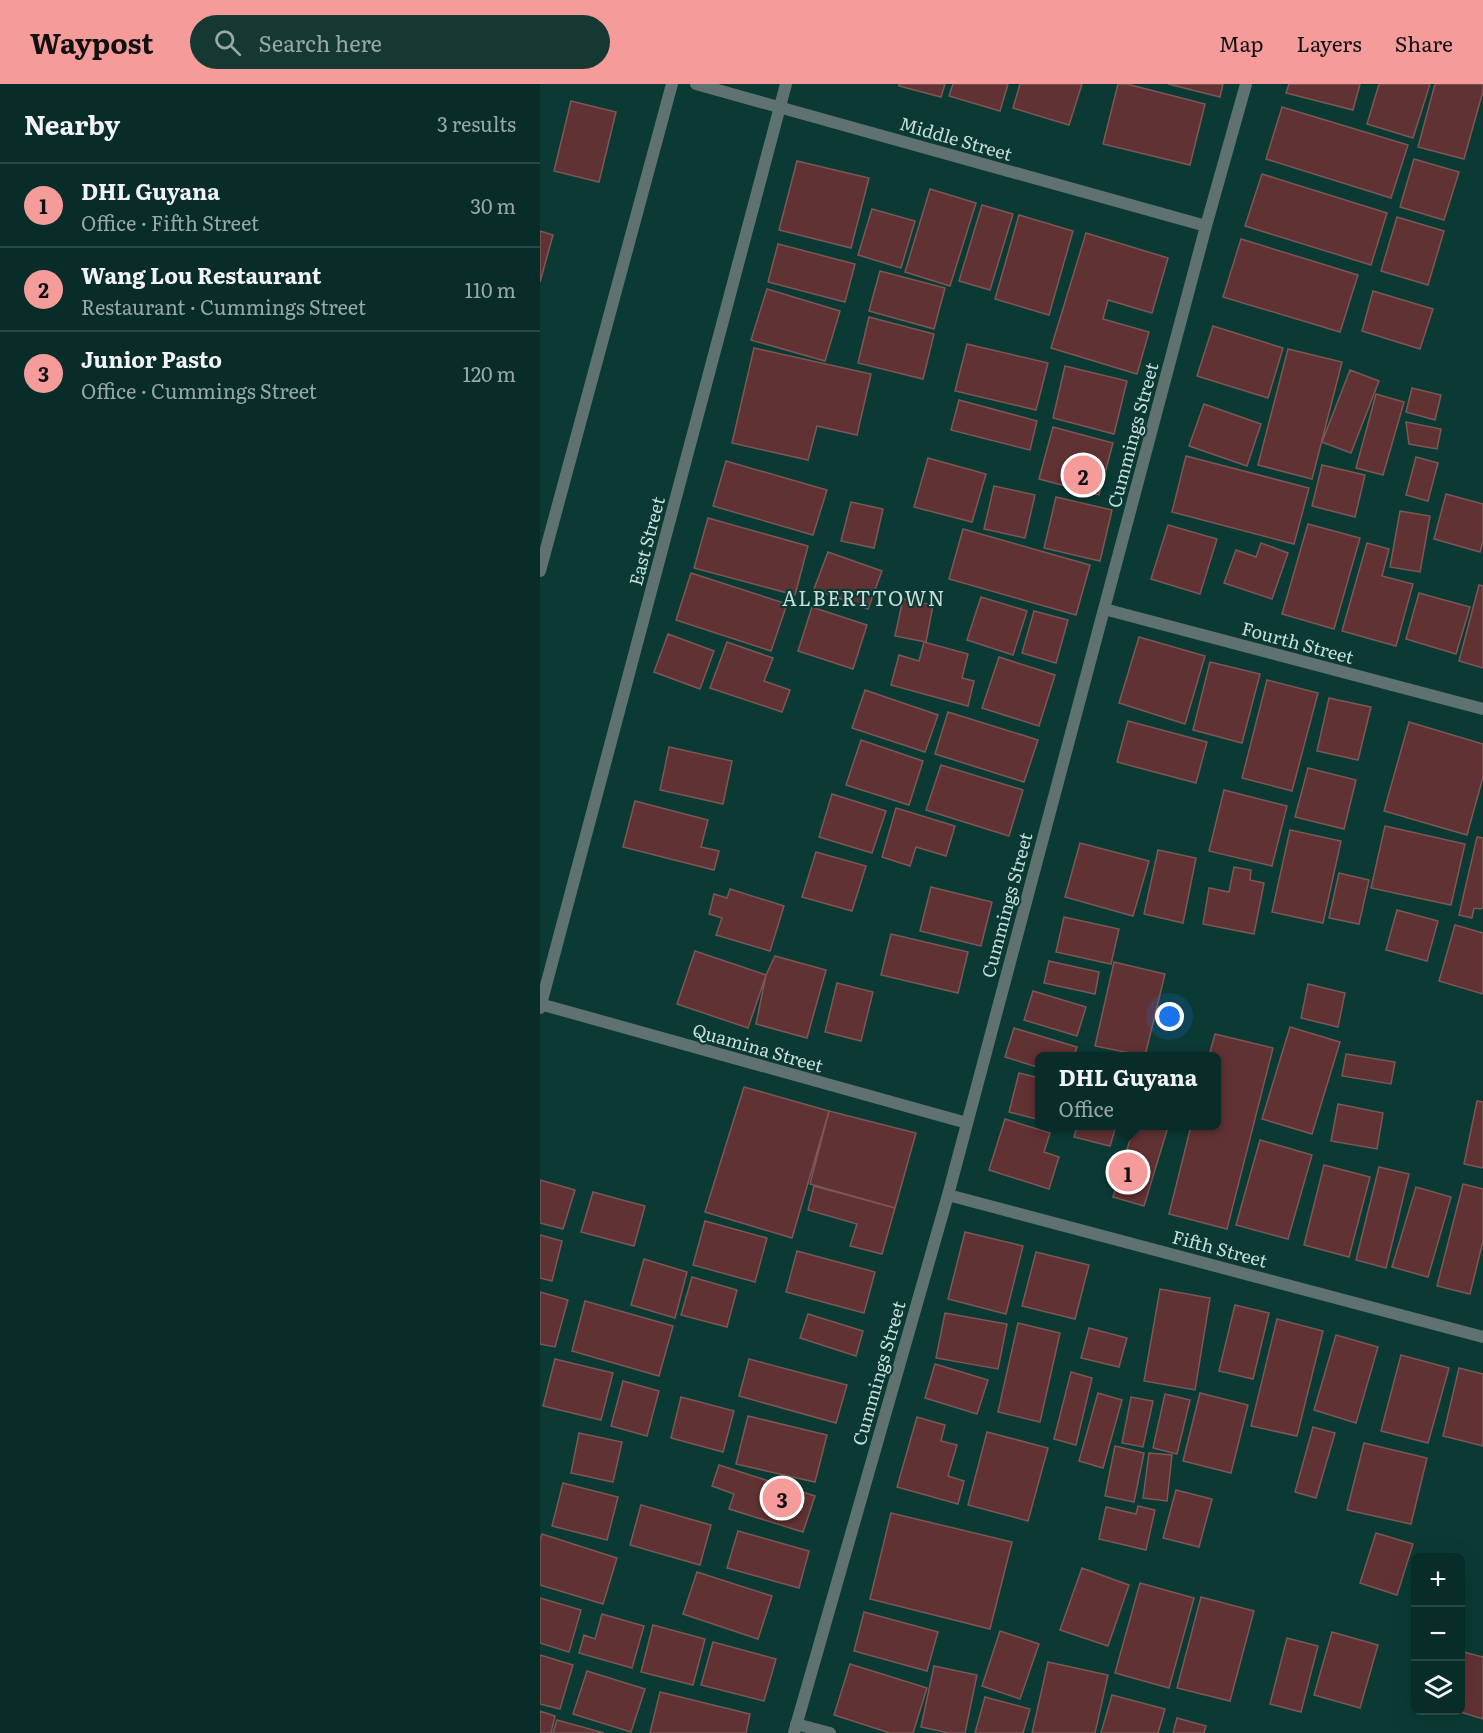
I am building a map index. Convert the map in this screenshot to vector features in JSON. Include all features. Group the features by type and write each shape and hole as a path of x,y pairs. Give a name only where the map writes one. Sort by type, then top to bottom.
{"street":[{"path":"540,571 672,84"},
{"name":"Middle Street","path":"696,84 1206,226"},
{"name":"East Street","path":"540,1006 786,84"},
{"name":"Cummings Street","path":"795,1728 948,1195 1206,226 1246,84"},
{"name":"Fourth Street","path":"1104,609 1483,709"},
{"name":"Quamina Street","path":"540,1006 967,1123"},
{"name":"Fifth Street","path":"948,1195 1483,1337"},
{"path":"795,1728 830,1733"}],"building":[{"path":"899,84 945,84 941,97 899,86"},
{"path":"953,84 1008,84 1000,111 949,96"},
{"path":"1020,84 1082,84 1069,125 1013,108"},
{"path":"1118,84 1127,84 1205,104 1190,165 1103,144"},
{"path":"1168,84 1223,84 1220,97"},
{"path":"1289,84 1360,84 1353,110 1286,93"},
{"path":"1379,84 1430,84 1413,138 1367,124"},
{"path":"1435,84 1483,84 1464,159 1418,147"},
{"path":"571,101 616,112 599,182 554,171"},
{"path":"1282,107 1408,145 1391,198 1266,159"},
{"path":"1414,159 1459,172 1444,220 1400,207"},
{"path":"797,161 869,178 851,248 779,230"},
{"path":"1262,174 1387,213 1371,265 1245,226"},
{"path":"930,189 976,203 950,286 905,272"},
{"path":"982,205 1013,214 990,290 959,281"},
{"path":"872,209 915,221 901,268 858,255"},
{"path":"1019,215 1073,231 1049,315 995,299"},
{"path":"1397,217 1444,231 1428,285 1381,271"},
{"path":"540,231 553,235 540,282"},
{"path":"1086,233 1168,258 1152,313 1108,300 1103,319 1149,332 1137,374 1051,348"},
{"path":"1241,239 1358,275 1340,332 1223,297"},
{"path":"778,244 855,264 845,302 768,282"},
{"path":"880,271 945,288 934,329 869,311"},
{"path":"767,289 840,311 825,361 751,340"},
{"path":"1373,291 1433,309 1420,349 1362,331"},
{"path":"869,317 934,334 923,379 858,363"},
{"path":"1213,326 1283,348 1268,398 1197,376"},
{"path":"967,344 1048,363 1036,410 955,391"},
{"path":"754,348 871,374 857,435 817,426 808,460 732,443"},
{"path":"1288,349 1342,362 1312,479 1258,465"},
{"path":"1065,366 1127,381 1114,434 1053,418"},
{"path":"1350,370 1379,381 1351,453 1322,442"},
{"path":"1412,388 1441,395 1435,420 1406,412"},
{"path":"1376,394 1404,402 1383,475 1356,468"},
{"path":"959,400 1037,421 1030,450 951,430"},
{"path":"1204,404 1261,424 1247,466 1189,446"},
{"path":"1406,422 1441,429 1437,449 1409,444"},
{"path":"1053,427 1113,443 1099,495 1039,479"},
{"path":"1186,456 1309,488 1294,544 1172,512"},
{"path":"1416,457 1438,463 1428,501 1406,495"},
{"path":"928,458 986,474 972,522 914,507"},
{"path":"726,461 827,490 813,535 713,506"},
{"path":"1322,465 1365,475 1355,517 1312,506"},
{"path":"994,486 1035,495 1025,538 984,529"},
{"path":"1446,494 1483,504 1483,541 1480,552 1434,539"},
{"path":"1056,497 1112,510 1100,561 1044,548"},
{"path":"851,502 883,509 874,548 841,541"},
{"path":"1400,511 1430,516 1420,572 1390,567"},
{"path":"708,518 808,546 795,595 694,568"},
{"path":"1308,524 1360,538 1334,629 1282,614"},
{"path":"1168,525 1217,539 1200,594 1151,579"},
{"path":"963,529 1090,565 1076,615 949,579"},
{"path":"1261,543 1288,553 1272,599 1224,583 1236,550 1256,557"},
{"path":"1367,543 1389,549 1382,576 1413,584 1396,646 1342,631"},
{"path":"828,552 882,571 868,609 814,589"},
{"path":"691,573 787,604 771,651 676,620"},
{"path":"1479,585 1483,586 1483,668 1459,661"},
{"path":"1419,593 1470,607 1456,654 1406,639"},
{"path":"981,597 1027,611 1013,655 967,640"},
{"path":"903,599 933,605 926,642 895,636"},
{"path":"812,607 867,625 853,669 798,651"},
{"path":"1034,611 1068,620 1056,663 1022,653"},
{"path":"668,634 714,651 700,689 654,672"},
{"path":"1139,637 1205,656 1185,724 1119,703"},
{"path":"727,642 773,658 764,681 790,690 782,712 710,688"},
{"path":"924,642 968,654 962,678 974,681 968,706 891,685 899,655 919,661"},
{"path":"999,657 1055,675 1039,726 982,708"},
{"path":"1210,662 1260,674 1242,743 1193,730"},
{"path":"1267,680 1318,693 1292,791 1242,778"},
{"path":"865,690 938,715 925,752 852,728"},
{"path":"1329,698 1371,707 1358,760 1317,751"},
{"path":"948,712 1038,740 1024,782 935,754"},
{"path":"1128,721 1207,742 1196,783 1117,762"},
{"path":"1409,722 1483,744 1483,777 1467,835 1384,811"},
{"path":"861,740 923,761 909,805 846,785"},
{"path":"669,747 732,761 723,804 660,790"},
{"path":"941,765 1023,790 1009,836 926,810"},
{"path":"1308,768 1356,780 1344,829 1295,817"},
{"path":"1224,790 1287,806 1272,866 1209,851"},
{"path":"832,794 886,811 872,853 819,837"},
{"path":"635,801 708,820 701,847 719,851 714,870 623,847"},
{"path":"896,808 955,826 946,856 916,847 910,866 882,857"},
{"path":"1385,826 1465,844 1451,905 1371,888"},
{"path":"1290,830 1341,841 1323,923 1272,912"},
{"path":"1477,837 1483,838 1483,908 1474,908 1472,918 1459,915"},
{"path":"1080,843 1149,861 1133,916 1065,897"},
{"path":"1158,850 1196,858 1183,923 1144,914"},
{"path":"816,852 866,866 852,911 802,897"},
{"path":"1234,867 1251,870 1250,880 1264,883 1254,934 1203,924 1209,888 1229,892"},
{"path":"1339,873 1369,880 1359,924 1329,918"},
{"path":"931,887 992,902 981,946 920,931"},
{"path":"730,889 784,906 770,951 716,935 722,918 709,914 714,894 727,898"},
{"path":"1397,910 1438,921 1427,961 1386,950"},
{"path":"1064,917 1119,929 1111,964 1056,952"},
{"path":"1455,925 1483,933 1483,994 1439,981"},
{"path":"891,934 968,952 958,993 881,975"},
{"path":"695,951 766,975 748,1028 677,1004"},
{"path":"775,956 826,970 807,1038 756,1024 766,975"},
{"path":"1049,961 1099,972 1095,994 1044,983"},
{"path":"1114,962 1165,974 1146,1052 1125,1052 1095,1046"},
{"path":"837,983 873,992 861,1041 825,1032"},
{"path":"1308,984 1345,993 1338,1027 1301,1018"},
{"path":"1033,991 1086,1007 1077,1036 1024,1020"},
{"path":"1290,1027 1340,1042 1312,1134 1262,1119"},
{"path":"1014,1028 1077,1047 1075,1052 1035,1052 1035,1066 1005,1057"},
{"path":"1215,1034 1273,1048 1227,1229 1169,1214 1190,1130 1221,1130 1221,1052 1210,1052"},
{"path":"1346,1054 1395,1062 1391,1084 1342,1076"},
{"path":"1019,1073 1035,1077 1035,1119 1009,1112"},
{"path":"744,1087 829,1111 792,1238 705,1212"},
{"path":"1477,1101 1483,1102 1483,1168 1464,1164"},
{"path":"1338,1104 1383,1113 1377,1149 1331,1141"},
{"path":"829,1111 916,1133 895,1208 810,1184"},
{"path":"1005,1119 1050,1133 1044,1152 1059,1157 1049,1189 989,1170"},
{"path":"1076,1130 1115,1130 1110,1146 1074,1137"},
{"path":"1133,1130 1167,1130 1144,1206 1113,1197"},
{"path":"1260,1140 1312,1155 1288,1239 1236,1225"},
{"path":"1324,1165 1370,1177 1349,1257 1304,1245"},
{"path":"1379,1167 1409,1174 1386,1268 1356,1260"},
{"path":"540,1180 575,1190 563,1229 540,1223"},
{"path":"1463,1184 1483,1189 1483,1241 1470,1294 1437,1286"},
{"path":"814,1186 895,1208 882,1254 850,1246 857,1224 808,1210"},
{"path":"1416,1187 1451,1197 1428,1277 1392,1267"},
{"path":"593,1192 645,1206 634,1246 581,1232"},
{"path":"705,1221 767,1238 755,1282 693,1265"},
{"path":"965,1232 1023,1246 1006,1314 948,1299"},
{"path":"540,1235 562,1241 552,1281 540,1278"},
{"path":"797,1251 875,1272 864,1313 786,1292"},
{"path":"1036,1252 1089,1265 1075,1319 1022,1306"},
{"path":"644,1259 687,1272 675,1318 631,1305"},
{"path":"692,1277 737,1290 727,1327 681,1315"},
{"path":"1160,1289 1210,1298 1195,1390 1144,1381"},
{"path":"540,1292 568,1300 555,1347 540,1344"},
{"path":"585,1301 673,1326 659,1376 572,1351"},
{"path":"1235,1305 1269,1313 1253,1379 1219,1371"},
{"path":"945,1313 1007,1324 998,1369 936,1358"},
{"path":"808,1314 863,1331 856,1356 800,1338"},
{"path":"1277,1319 1323,1331 1297,1436 1251,1426"},
{"path":"1018,1323 1060,1333 1040,1422 998,1412"},
{"path":"1089,1328 1127,1338 1119,1367 1081,1358"},
{"path":"1336,1335 1378,1347 1356,1423 1314,1410"},
{"path":"1401,1355 1449,1368 1428,1443 1381,1431"},
{"path":"555,1359 613,1373 601,1420 543,1406"},
{"path":"749,1359 847,1385 836,1423 739,1396"},
{"path":"935,1364 988,1380 977,1414 925,1398"},
{"path":"1459,1368 1483,1374 1483,1446 1443,1436"},
{"path":"1071,1372 1092,1378 1076,1445 1054,1439"},
{"path":"623,1381 659,1391 647,1436 611,1426"},
{"path":"1098,1393 1122,1400 1103,1468 1079,1461"},
{"path":"1200,1393 1248,1405 1231,1473 1183,1461"},
{"path":"1165,1394 1190,1400 1177,1454 1153,1448"},
{"path":"681,1397 734,1411 723,1452 671,1438"},
{"path":"1131,1397 1153,1401 1143,1447 1122,1443"},
{"path":"748,1416 827,1435 815,1482 736,1464"},
{"path":"917,1417 945,1425 941,1441 957,1445 948,1476 964,1481 958,1504 897,1487"},
{"path":"1313,1427 1335,1433 1316,1498 1295,1492"},
{"path":"987,1432 1048,1448 1028,1521 968,1505"},
{"path":"579,1433 622,1442 613,1482 571,1473"},
{"path":"1364,1443 1427,1458 1411,1524 1347,1510"},
{"path":"1115,1446 1144,1453 1134,1502 1105,1496"},
{"path":"1149,1453 1172,1455 1167,1501 1143,1498"},
{"path":"719,1465 815,1496 803,1532 729,1509 734,1494 712,1486"},
{"path":"563,1483 618,1497 607,1540 552,1526"},
{"path":"1176,1490 1212,1499 1199,1547 1163,1538"},
{"path":"641,1505 711,1525 700,1565 630,1545"},
{"path":"1138,1506 1155,1510 1146,1550 1099,1539 1106,1507 1136,1514"},
{"path":"891,1513 1012,1542 990,1629 870,1599"},
{"path":"738,1531 809,1551 799,1588 727,1568"},
{"path":"1376,1533 1413,1544 1397,1595 1360,1583"},
{"path":"542,1534 617,1558 603,1604 540,1585"},
{"path":"1082,1568 1129,1585 1108,1646 1060,1630"},
{"path":"697,1572 772,1596 758,1639 683,1614"},
{"path":"1140,1583 1194,1598 1169,1688 1115,1673"},
{"path":"1201,1597 1254,1611 1230,1701 1177,1688"},
{"path":"540,1598 581,1610 569,1652 540,1643"},
{"path":"864,1612 938,1632 927,1671 854,1651"},
{"path":"602,1614 644,1626 632,1668 579,1653 584,1635 595,1639"},
{"path":"653,1625 705,1639 693,1685 641,1672"},
{"path":"1000,1631 1039,1644 1020,1699 982,1686"},
{"path":"1332,1632 1378,1645 1360,1708 1314,1695"},
{"path":"1287,1638 1318,1646 1301,1712 1270,1704"},
{"path":"713,1642 776,1659 764,1701 701,1685"},
{"path":"1465,1652 1483,1657 1483,1719 1465,1713"},
{"path":"540,1655 573,1665 560,1709 540,1704"},
{"path":"1048,1662 1108,1675 1095,1733 1032,1733"},
{"path":"850,1664 927,1688 913,1733 890,1733 834,1715"},
{"path":"934,1666 977,1675 965,1733 949,1733 921,1727"},
{"path":"587,1671 645,1689 631,1732 573,1714"},
{"path":"660,1692 750,1714 746,1733 650,1733"},
{"path":"1112,1695 1165,1709 1158,1733 1101,1733"},
{"path":"985,1697 1030,1709 1023,1733 975,1733"},
{"path":"540,1711 555,1716 551,1733 540,1733"},
{"path":"1177,1718 1206,1726 1204,1733 1173,1733"},
{"path":"557,1720 604,1733 553,1733"}],"place":[{"name":"Wang Lou Restaurant","path":"1083,475"},
{"name":"DHL Guyana","path":"1128,1172"},
{"name":"Junior Pasto","path":"782,1498"}],"district":[{"name":"ALBERTTOWN","path":"864,597"}]}
